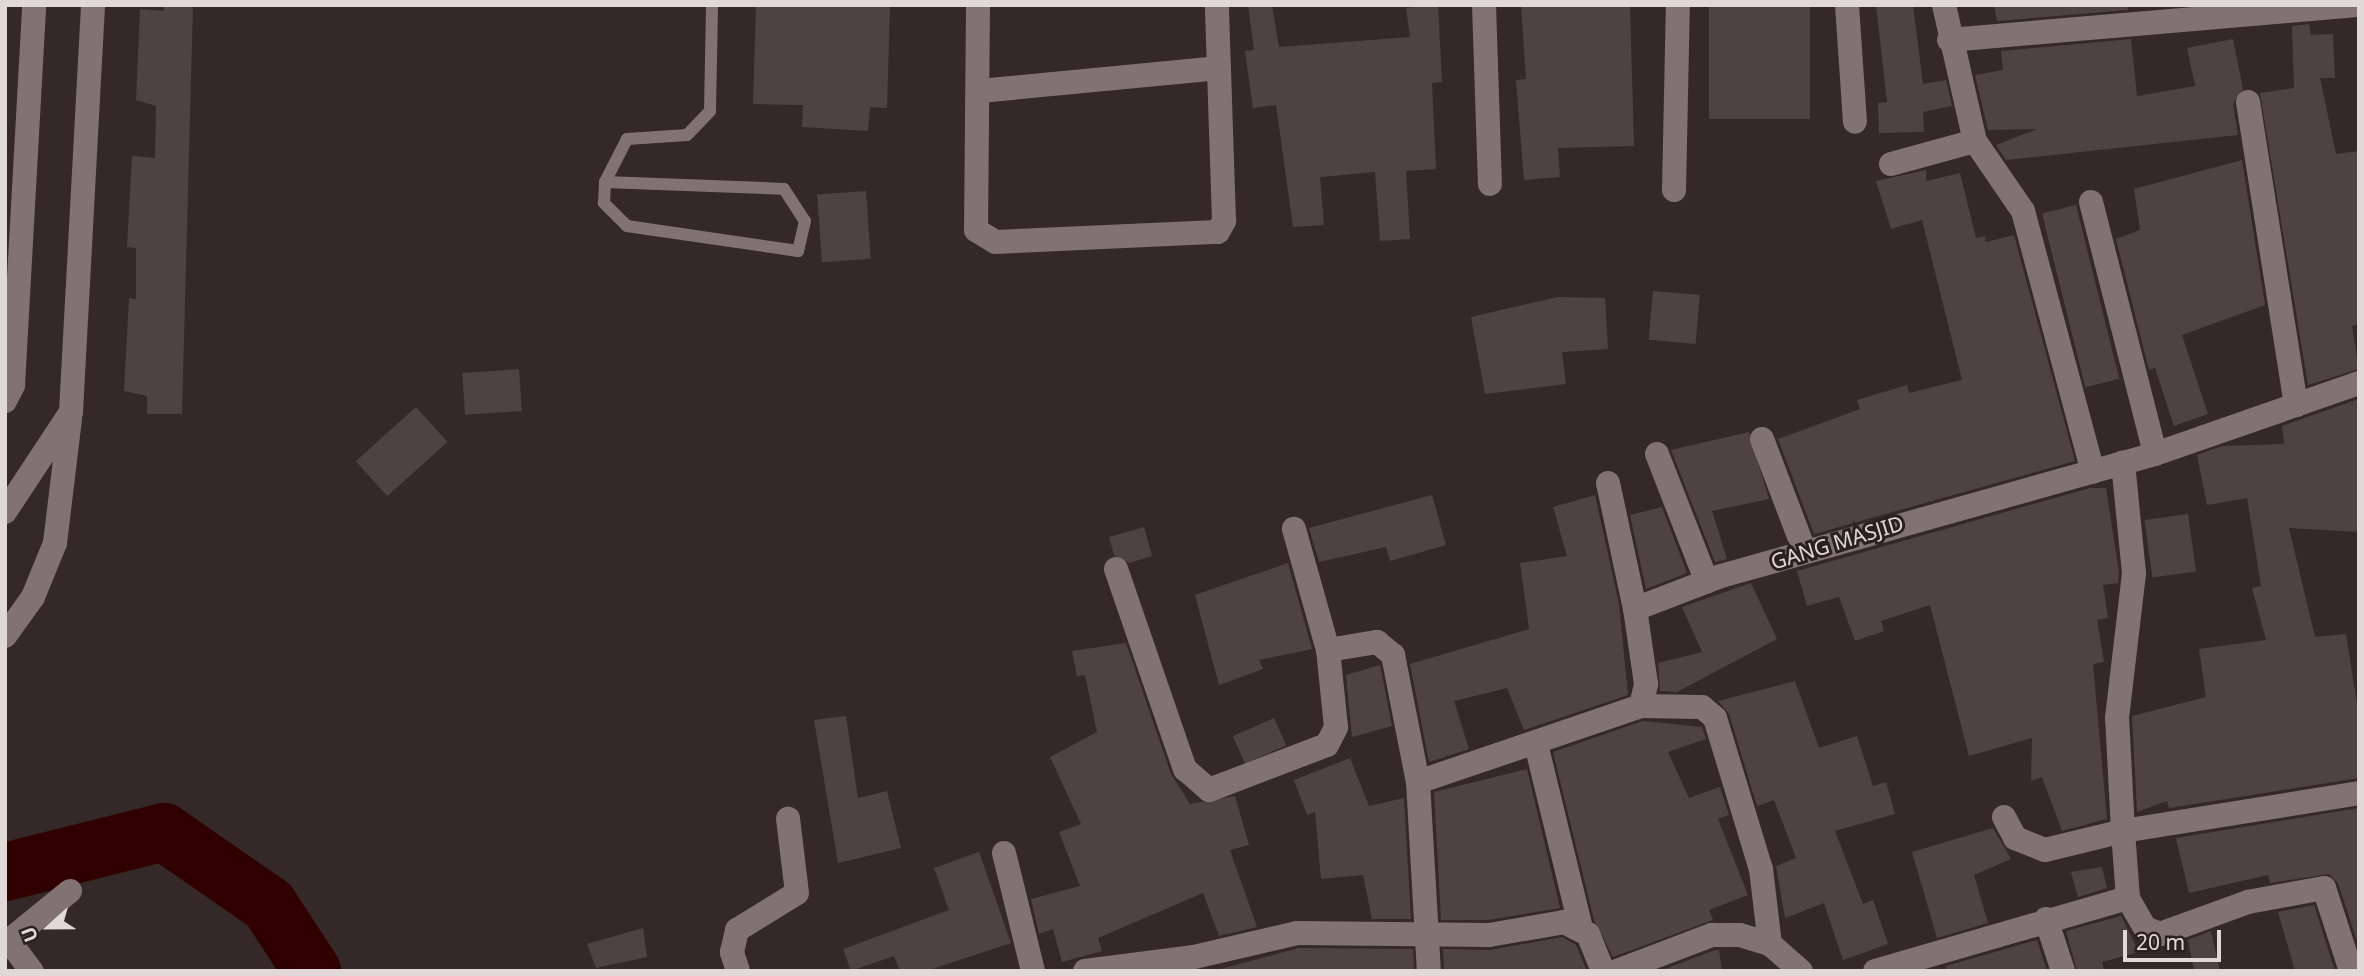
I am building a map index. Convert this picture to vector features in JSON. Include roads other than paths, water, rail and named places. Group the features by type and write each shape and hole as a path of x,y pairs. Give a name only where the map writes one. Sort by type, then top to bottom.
{"street":[{"path":"5,401 13,385 34,5"},
{"path":"5,636 33,597 55,543 71,412 93,5"},
{"path":"978,5 980,91 976,216 982,239 995,243 1218,232 1224,221 1217,5"},
{"path":"1484,5 1490,184"},
{"path":"1674,190 1678,5"},
{"path":"1847,5 1855,122"},
{"path":"1944,5 1949,40 1975,141 2023,211 2094,472"},
{"path":"1949,40 2079,17 2357,5"},
{"path":"980,91 1217,68"},
{"path":"2248,102 2295,405"},
{"path":"1891,164 1975,141"},
{"path":"2091,202 2155,454"},
{"name":"GANG MASJID","path":"1635,609 1707,582 1805,552 2155,454 2359,383"},
{"path":"5,512 71,412"},
{"path":"1762,439 1805,552"},
{"path":"1657,454 1707,582"},
{"path":"2123,463 2134,573 2117,718 2128,898 2146,928 2160,934 2248,902 2324,888 2351,971"},
{"path":"1608,483 1635,609 1646,684 1641,706"},
{"path":"1116,569 1185,769 1209,790 1327,745 1336,727 1328,650 1294,529"},
{"path":"1328,650 1377,642 1393,655 1418,782 1424,937 1429,971"},
{"path":"1418,782 1641,706 1702,707 1715,718 1760,869 1770,944"},
{"path":"1536,744 1580,925 1603,971"},
{"path":"2004,817 2015,838 2045,849 2123,831 2359,793"},
{"path":"738,971 732,952 737,930 797,893 788,818"},
{"path":"1004,853 1033,971"},
{"path":"32,971 7,942 69,891"},
{"path":"1875,971 2046,919 2128,898"},
{"path":"2046,919 2063,971"},
{"path":"1085,971 1196,964 1297,933 1424,937 1580,925"},
{"path":"1617,971 1712,935 1770,944 1798,970"}],"lane":[{"path":"605,182 784,189 805,221 798,251 627,226 604,203 605,182 627,139 687,135 710,111 712,5"}],"waterway":[{"path":"5,872 164,832 269,905 312,971"}]}
